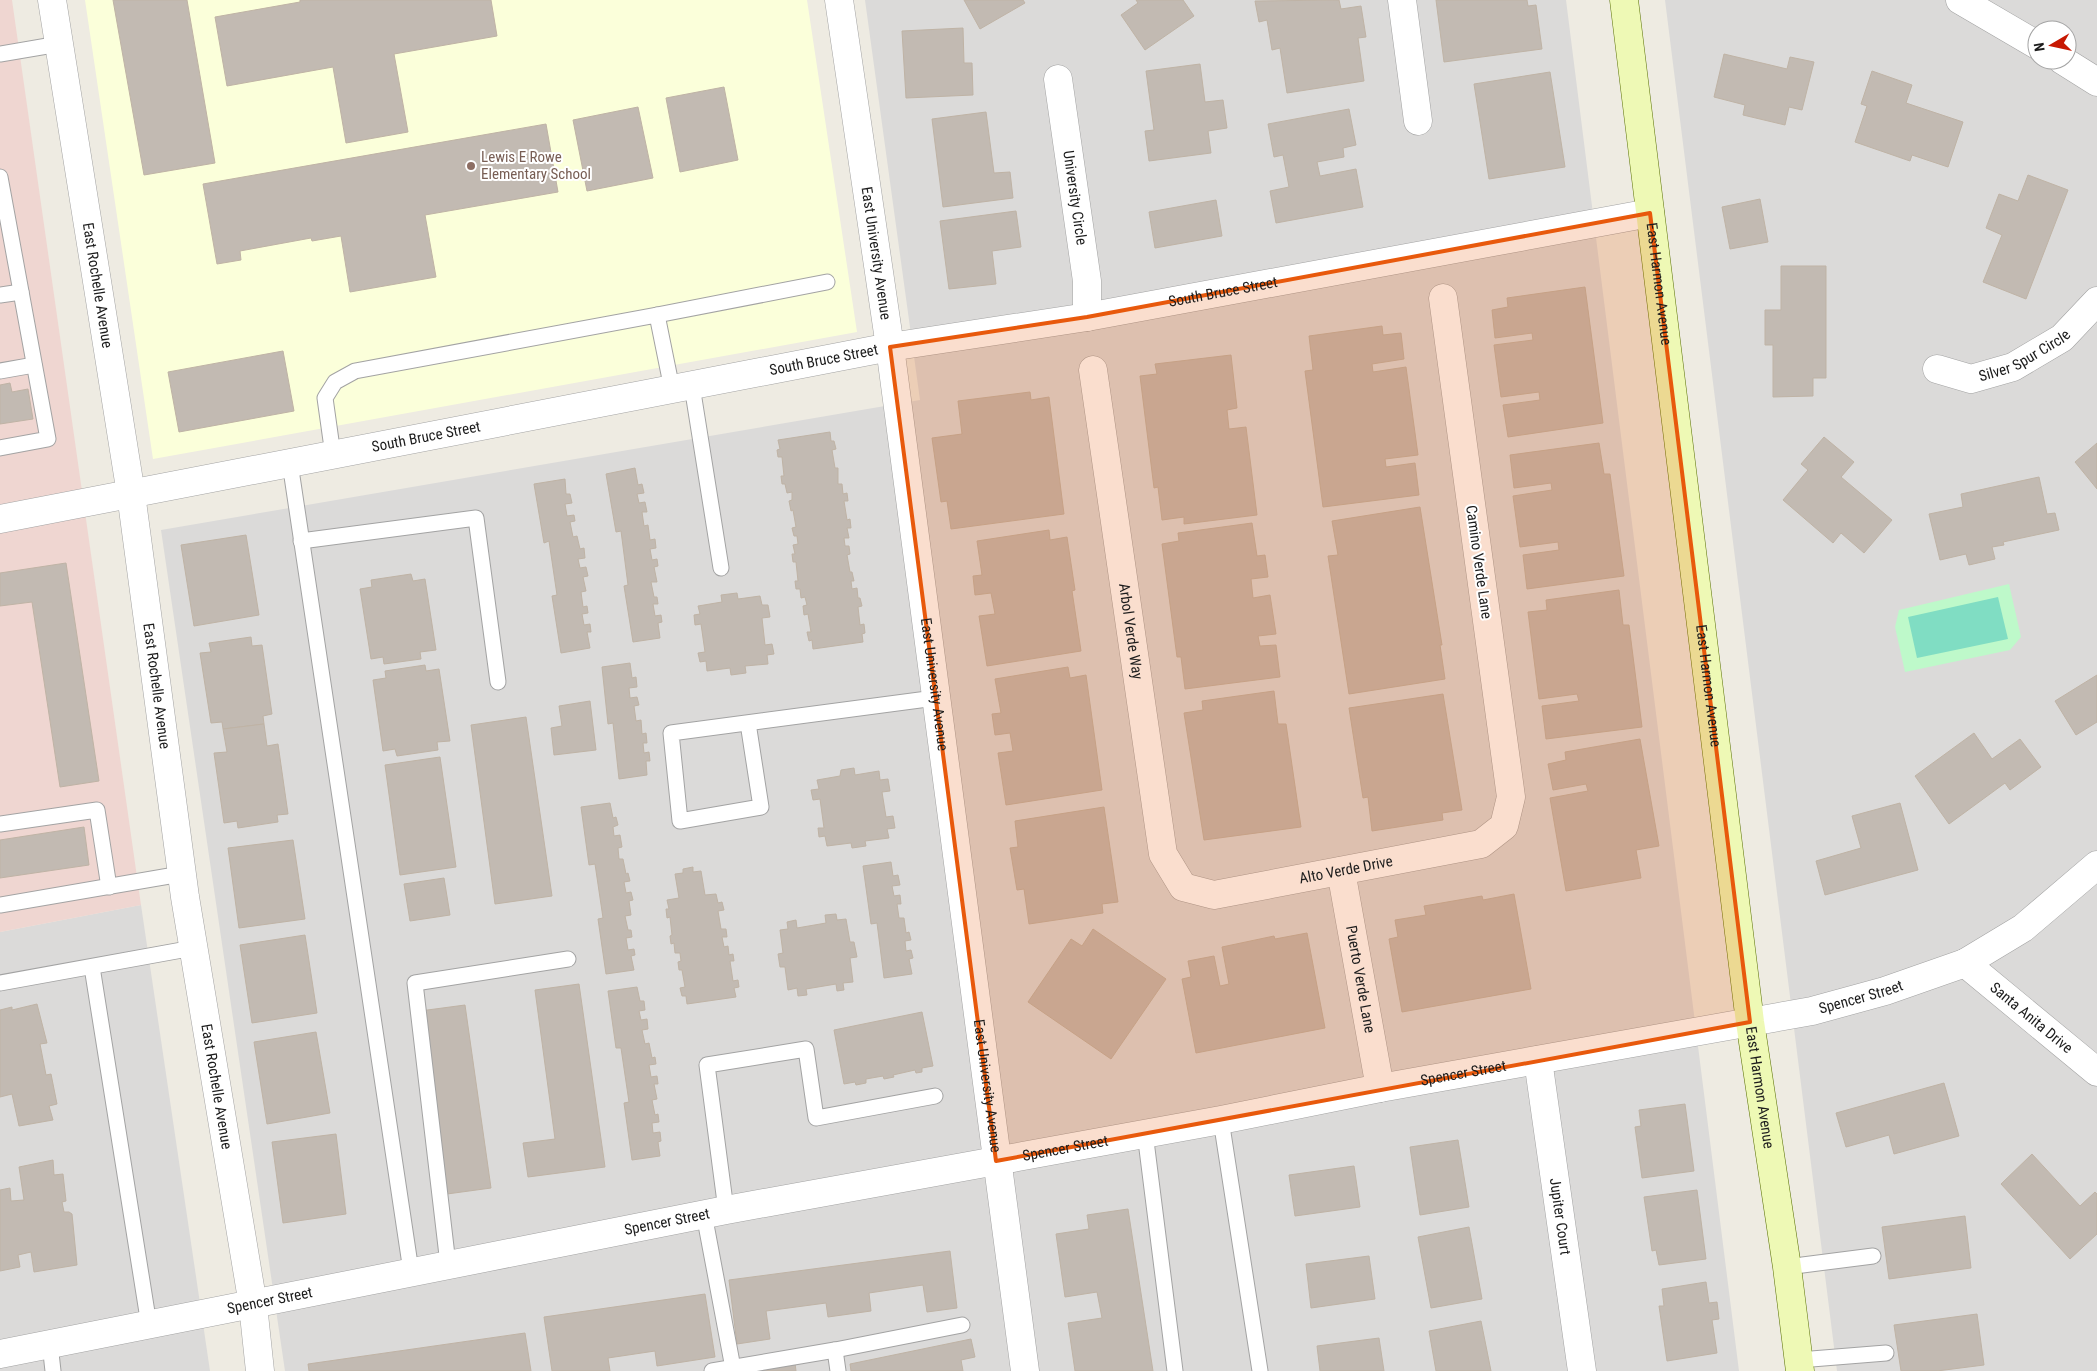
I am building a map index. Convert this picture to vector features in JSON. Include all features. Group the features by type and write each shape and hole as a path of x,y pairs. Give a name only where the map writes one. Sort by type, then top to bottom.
{"main road":[{"name":"East Harmon Avenue","path":"1624,0 1750,1022 1800,1365"}],"street":[{"name":"East Rochelle Avenue","path":"52,0 131,494 182,874 253,1305 260,1371"},
{"name":"East University Avenue","path":"839,0 890,348 1025,1371"},
{"path":"1402,0 1418,121"},
{"path":"1960,0 2027,40"},
{"path":"2077,69 2097,82"},
{"name":"University Circle","path":"1058,79 1087,281 1087,317"},
{"name":"South Bruce Street","path":"0,519 890,348 1087,317 1650,213"},
{"name":"Camino Verde Lane","path":"1443,298 1511,797 1504,826"},
{"name":"Silver Spur Circle","path":"1937,369 1971,379 2013,367 2062,338 2097,301"},
{"name":"Arbol Verde Way","path":"1093,370 1162,854 1183,887"},
{"name":"Alto Verde Drive","path":"1183,887 1214,895 1341,871 1481,844 1504,826"},
{"name":"Spencer Street","path":"0,1354 715,1212 1221,1120 1380,1088 1812,1011 1876,994 1965,963 2023,928 2097,865"},
{"name":"Puerto Verde Lane","path":"1341,871 1380,1088"},
{"name":"Santa Anita Drive","path":"1965,963 2097,1072"},
{"name":"Jupiter Court","path":"1538,1060 1582,1371"}],"lane":[{"path":"0,54 59,44"},
{"path":"0,177 4,218 21,292 48,439 0,448"},
{"path":"333,455 325,398 335,382 355,371 657,316 827,282"},
{"path":"0,296 21,292"},
{"path":"657,316 682,387 721,568"},
{"path":"0,372 34,365"},
{"path":"290,464 411,1271"},
{"path":"301,541 476,518 498,682"},
{"path":"748,723 761,808 680,821 671,733 935,698"},
{"path":"0,824 97,810 109,887"},
{"path":"0,905 182,874"},
{"path":"0,983 193,948"},
{"path":"448,1264 414,983 568,959"},
{"path":"92,967 149,1325"},
{"path":"733,1368 715,1212 707,1065 806,1049 816,1118 935,1096"},
{"path":"1221,1120 1260,1371"},
{"path":"1145,1133 1175,1371"},
{"path":"1787,1267 1873,1256"},
{"path":"712,1371 835,1350 962,1325"},
{"path":"50,1344 53,1371"},
{"path":"835,1350 838,1371"},
{"path":"1800,1365 1886,1353"}],"highlighted area":[{"path":"1650,213 1750,1022 996,1161 890,347 1087,317"}],"shaded area":[{"path":"0,0 12,0 141,905 0,932"},
{"name":"Lewis E Rowe Elementary School","path":"85,0 807,0 857,332 153,459"},
{"path":"865,0 1566,0 1739,1371 285,1371 161,530 920,400"},
{"path":"1665,0 2097,0 2097,1371 1837,1371"},
{"path":"141,905 210,1371 0,1371 0,932"}],"green space":[{"path":"2009,584 2021,637 2010,650 1905,672 1895,627 1899,610"},
{"path":"1998,597 2008,639 1917,658 1908,617"}],"building":[{"path":"113,0 187,0 215,163 144,175"},
{"path":"300,0 491,0 497,36 394,54 408,132 346,143 333,67 227,86 215,17 300,2"},
{"path":"964,0 1023,0 1025,3 980,29"},
{"path":"1136,0 1183,0 1194,16 1145,50 1121,15 1138,3"},
{"path":"1339,0 1341,9 1361,6 1366,37 1358,38 1364,81 1287,93 1280,48 1272,50 1267,20 1259,22 1255,1"},
{"path":"1436,0 1527,0 1528,6 1536,5 1542,49 1444,62"},
{"path":"963,28 964,63 972,63 973,95 906,98 902,31"},
{"path":"1724,54 1787,69 1790,57 1814,62 1802,110 1789,107 1785,125 1743,115 1745,105 1714,97"},
{"path":"1200,64 1205,102 1223,100 1227,128 1208,131 1211,153 1149,161 1145,131 1154,130 1146,71"},
{"path":"1872,71 1912,85 1906,103 1963,122 1948,167 1912,155 1910,161 1855,142 1867,106 1861,104"},
{"path":"1550,72 1565,167 1489,179 1474,84"},
{"path":"724,87 738,160 680,172 666,98"},
{"path":"638,107 653,178 587,191 573,120"},
{"path":"1349,109 1356,145 1343,148 1344,157 1317,162 1320,176 1356,169 1363,207 1276,223 1270,191 1289,187 1283,155 1274,157 1268,124"},
{"path":"986,112 994,173 1010,172 1013,198 943,207 932,119"},
{"path":"546,124 558,192 425,215 436,277 350,292 341,236 312,241 311,238 240,251 241,260 217,264 203,184"},
{"path":"2028,175 2068,190 2026,299 1983,282 2002,235 1986,228 1999,194 2018,201"},
{"path":"1760,199 1768,242 1730,249 1722,207"},
{"path":"1216,200 1222,236 1155,248 1149,212"},
{"path":"1016,211 1021,247 992,251 996,284 949,289 940,221"},
{"path":"1781,266 1826,266 1826,378 1813,378 1813,396 1773,397 1773,345 1765,345 1765,310 1781,310"},
{"path":"1585,287 1603,423 1508,437 1503,405 1540,400 1539,392 1501,397 1494,345 1533,340 1532,333 1495,338 1492,310 1508,307 1507,298"},
{"path":"1382,326 1383,335 1401,333 1404,359 1372,364 1373,372 1406,367 1418,455 1385,459 1386,467 1415,463 1419,495 1323,507 1305,371 1313,370 1309,336"},
{"path":"283,351 294,411 179,432 168,372"},
{"path":"1231,355 1237,408 1227,410 1229,429 1246,427 1257,515 1184,524 1184,517 1162,520 1158,487 1154,488 1140,376 1157,374 1155,364"},
{"path":"10,383 12,392 28,389 33,419 0,424 0,385"},
{"path":"1030,392 1031,400 1049,397 1064,514 951,529 947,501 941,502 932,438 962,434 958,401"},
{"path":"830,432 831,441 834,441 836,449 832,450 835,468 838,468 838,484 842,484 843,494 847,493 848,501 844,501 847,520 850,519 851,528 847,528 849,538 844,538 845,546 849,546 850,554 847,555 850,572 852,572 854,581 851,581 852,589 857,588 858,598 860,598 862,606 858,607 860,625 864,624 865,633 862,634 863,642 813,649 812,640 809,641 807,632 811,632 808,614 804,615 803,606 807,605 805,597 801,598 800,589 796,589 795,581 798,581 796,562 793,562 792,554 795,554 793,545 798,544 797,536 794,536 792,528 796,527 793,510 791,511 789,501 792,500 792,492 787,493 785,484 782,484 781,476 784,476 782,457 778,457 777,450 780,449 778,440"},
{"path":"1824,437 1854,462 1841,477 1892,520 1864,553 1841,533 1833,543 1783,500 1808,470 1801,464"},
{"path":"1599,443 1604,474 1610,474 1624,576 1527,589 1523,555 1559,550 1558,542 1520,547 1513,496 1552,490 1551,483 1514,488 1510,455"},
{"path":"2097,443 2097,489 2075,462"},
{"path":"635,468 638,485 642,484 644,493 637,494 639,503 645,502 647,512 642,512 644,526 648,525 650,540 655,539 656,548 650,549 652,560 657,559 658,566 654,567 657,582 651,582 654,597 657,597 658,604 653,604 655,616 661,615 662,622 658,623 660,638 633,642 624,586 628,585 621,531 616,532 606,474"},
{"path":"2039,477 2047,514 2055,513 2059,530 2003,542 2004,545 1992,547 1995,559 1969,565 1966,554 1940,560 1929,514 1963,507 1961,494"},
{"path":"565,479 566,494 570,494 572,503 565,504 567,516 574,515 575,521 570,522 573,537 577,536 580,549 584,548 585,558 578,559 580,568 586,567 588,576 583,577 586,591 581,592 583,607 587,606 588,613 582,614 584,625 590,624 591,632 587,632 590,648 561,653 552,596 557,595 549,541 544,543 534,484"},
{"path":"1420,507 1442,645 1440,645 1445,679 1349,694 1328,556 1338,555 1332,521"},
{"path":"1252,523 1257,556 1265,555 1268,577 1251,579 1253,598 1270,595 1276,634 1258,636 1260,646 1276,645 1280,677 1185,689 1181,657 1177,657 1162,544 1179,541 1178,533"},
{"path":"1049,530 1050,540 1067,537 1075,590 1072,591 1081,651 987,666 979,616 995,614 991,593 975,595 973,576 982,575 977,541"},
{"path":"246,535 259,615 194,626 181,545"},
{"path":"66,563 99,781 60,787 32,602 0,606 0,573"},
{"path":"411,574 413,581 425,579 436,650 420,652 421,659 384,664 383,657 371,659 360,589 372,587 371,580"},
{"path":"1619,590 1623,625 1629,625 1642,727 1546,739 1542,706 1579,701 1577,694 1539,699 1528,612 1547,610 1546,600"},
{"path":"737,593 738,599 760,596 762,605 768,605 770,617 762,618 765,645 772,644 774,654 767,655 768,664 745,666 746,673 731,675 730,668 707,671 706,661 700,662 698,653 705,652 701,624 695,625 694,615 700,614 698,606 722,602 721,595"},
{"path":"251,637 252,646 262,645 272,714 263,716 264,724 223,729 222,722 211,723 200,653 211,652 209,643"},
{"path":"630,663 632,678 636,677 637,687 629,688 630,698 637,697 639,705 634,706 636,721 641,720 642,734 646,733 647,743 643,743 644,753 649,752 650,761 646,761 647,775 619,779 613,723 608,724 602,667"},
{"path":"425,665 426,671 439,669 450,741 437,742 438,750 397,756 395,749 383,751 373,680 386,678 385,671"},
{"path":"1068,667 1070,678 1086,675 1102,790 1006,805 998,753 1013,751 1010,733 995,735 992,714 1001,713 995,679"},
{"path":"2097,675 2097,722 2076,735 2055,701"},
{"path":"1274,691 1278,724 1286,724 1301,827 1204,840 1184,713 1203,710 1202,701"},
{"path":"1443,694 1462,810 1442,813 1443,820 1372,831 1368,797 1363,798 1349,708"},
{"path":"590,701 596,750 554,755 551,728 562,726 559,706"},
{"path":"526,717 552,896 495,904 471,725"},
{"path":"264,724 267,746 278,744 288,814 277,815 278,822 238,828 237,821 224,823 214,753 227,752 223,729"},
{"path":"1974,733 1992,759 2020,739 2041,767 2010,790 2005,783 1949,824 1915,776"},
{"path":"1640,739 1659,846 1636,850 1641,878 1566,891 1550,798 1588,791 1586,784 1553,790 1548,764 1566,760 1565,752"},
{"path":"440,757 456,867 400,875 385,765"},
{"path":"854,768 855,775 879,771 880,780 888,779 890,791 882,792 886,817 893,816 895,828 887,829 889,838 865,841 866,846 852,848 851,843 827,846 825,836 819,837 818,828 824,828 820,799 813,800 811,790 819,789 817,780 840,776 841,770"},
{"path":"610,803 613,818 616,817 618,825 613,827 614,836 620,835 622,847 618,848 619,859 623,859 626,874 628,873 630,881 624,882 626,893 631,892 633,900 629,901 631,915 625,916 628,930 631,930 632,937 626,938 628,950 634,949 635,955 631,956 634,970 606,974 598,919 603,918 595,864 589,865 581,807"},
{"path":"1900,803 1918,870 1825,895 1816,861 1861,848 1852,816"},
{"path":"1104,807 1118,902 1102,904 1103,913 1029,924 1024,889 1017,890 1010,848 1018,847 1015,821"},
{"path":"84,827 89,865 0,878 0,840"},
{"path":"293,840 305,919 239,928 228,848"},
{"path":"891,862 893,876 898,875 900,885 892,886 894,896 900,895 901,904 897,904 899,918 904,918 906,933 909,932 911,940 905,941 906,951 911,950 913,958 909,959 912,974 884,978 877,923 871,924 863,866"},
{"path":"693,867 693,872 701,871 705,895 716,894 718,903 722,902 724,910 718,911 721,929 726,929 727,937 722,937 724,947 728,946 729,955 733,954 734,961 730,961 733,981 738,980 739,987 734,988 736,997 687,1004 686,996 682,996 680,988 685,987 682,970 679,970 680,953 675,953 674,943 671,944 670,917 667,918 666,909 669,909 667,900 679,898 675,874 683,873 683,869"},
{"path":"444,878 450,915 410,921 404,884"},
{"path":"1514,894 1531,989 1402,1012 1389,939 1398,937 1395,920 1426,915 1424,906 1482,896 1483,900"},
{"path":"836,914 837,920 846,919 850,942 854,942 857,957 850,958 853,982 843,983 844,990 837,991 836,984 806,989 807,995 798,996 797,988 788,990 785,967 780,967 778,954 783,953 780,930 788,929 787,922 796,920 797,928 826,923 825,915"},
{"path":"1093,929 1166,979 1111,1059 1028,1002 1071,939 1082,946"},
{"path":"1307,933 1325,1028 1196,1053 1182,979 1191,977 1188,961 1214,956 1220,986 1229,984 1222,947 1274,936 1275,939"},
{"path":"305,935 317,1013 252,1023 240,945"},
{"path":"579,984 605,1167 528,1177 523,1143 555,1139 535,990"},
{"path":"637,987 640,1001 644,1001 645,1010 639,1011 641,1020 647,1019 648,1029 642,1030 645,1044 649,1043 652,1058 655,1057 656,1064 649,1065 651,1077 657,1076 658,1084 654,1084 657,1099 652,1100 655,1115 658,1114 659,1122 652,1123 653,1133 660,1132 661,1141 658,1142 660,1156 632,1160 624,1103 629,1102 621,1048 616,1048 608,991"},
{"path":"37,1004 47,1043 40,1044 46,1075 51,1074 57,1104 49,1106 53,1120 19,1126 12,1094 0,1097 0,1010 12,1007 12,1010"},
{"path":"465,1005 491,1188 447,1194 420,1011"},
{"path":"922,1012 933,1066 922,1068 922,1072 916,1073 915,1070 884,1079 883,1076 866,1079 866,1083 856,1085 855,1082 844,1084 834,1030"},
{"path":"316,1032 330,1113 267,1124 254,1042"},
{"path":"1944,1083 1959,1136 1894,1154 1889,1135 1846,1147 1836,1113"},
{"path":"1685,1104 1694,1171 1642,1178 1635,1127 1641,1126 1639,1110"},
{"path":"336,1134 346,1214 283,1223 272,1142"},
{"path":"1458,1140 1469,1207 1420,1215 1410,1147"},
{"path":"2032,1154 2080,1206 2095,1192 2097,1194 2097,1234 2070,1259 2001,1184"},
{"path":"53,1160 54,1175 63,1174 66,1201 62,1202 64,1212 72,1214 77,1265 34,1272 31,1252 18,1255 20,1267 0,1271 0,1190 10,1188 11,1201 24,1200 19,1167"},
{"path":"1354,1166 1360,1207 1295,1216 1289,1175"},
{"path":"1697,1190 1706,1259 1659,1265 1656,1250 1652,1251 1644,1197"},
{"path":"1128,1209 1153,1371 1075,1371 1068,1323 1102,1318 1097,1292 1065,1297 1056,1234 1089,1229 1087,1215"},
{"path":"1965,1216 1971,1268 1889,1279 1882,1227"},
{"path":"1469,1227 1482,1299 1431,1308 1418,1237"},
{"path":"950,1251 957,1308 927,1312 923,1285 869,1293 871,1311 828,1317 826,1303 766,1311 770,1339 737,1344 729,1280"},
{"path":"1369,1256 1375,1299 1311,1308 1306,1264"},
{"path":"1706,1282 1709,1303 1717,1302 1719,1319 1712,1320 1717,1353 1667,1361 1659,1306 1664,1306 1662,1289"},
{"path":"705,1294 715,1357 657,1366 655,1351 608,1358 610,1371 552,1371 544,1317"},
{"path":"1977,1314 1984,1365 1937,1371 1901,1371 1894,1325"},
{"path":"1481,1321 1491,1371 1436,1371 1429,1331"},
{"path":"525,1333 531,1371 309,1371 308,1364"},
{"path":"1379,1338 1384,1371 1320,1371 1317,1346"},
{"path":"971,1339 975,1357 961,1360 963,1371 851,1371 850,1364"},
{"path":"795,1363 796,1371 760,1371 759,1368"}],"place":[{"name":"Lewis E Rowe Elementary School","path":"471,166"}]}
